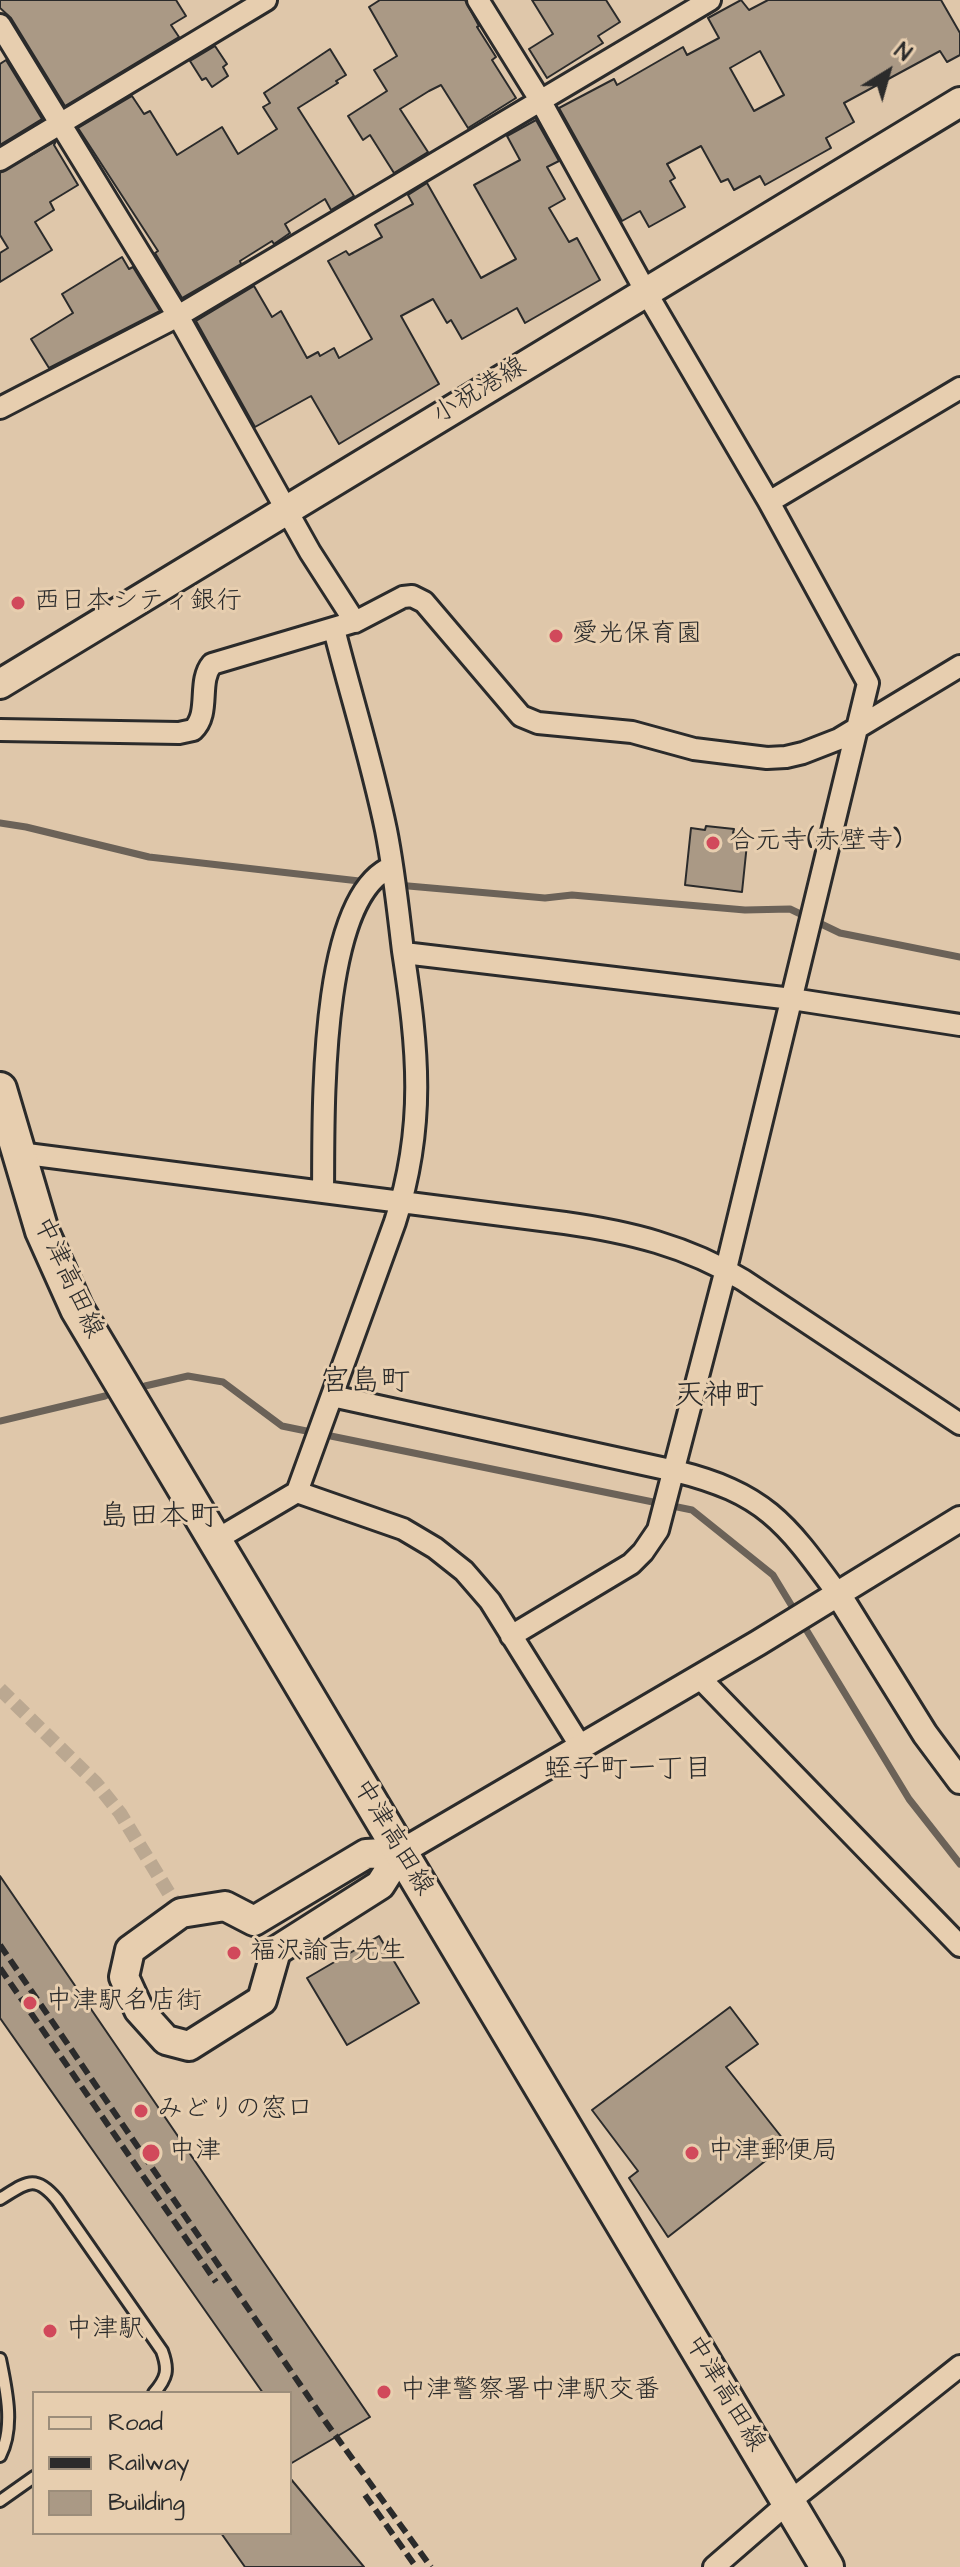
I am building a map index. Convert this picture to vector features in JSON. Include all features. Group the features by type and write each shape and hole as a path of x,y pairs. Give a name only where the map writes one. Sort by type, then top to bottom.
{"main road":[{"name":"小祝港線","path":"0,684 960,102"},
{"name":"中津高田線","path":"0,1089 10,1139 42,1231 77,1309 827,2567"},
{"path":"401,1852 380,1885 276,1951 262,2000 189,2046 166,2040 139,2010 124,1977 130,1950 181,1913 225,1906 254,1921 366,1854 401,1852"}],"street":[{"path":"0,160 266,0"},
{"path":"478,0 540,100 646,292 769,502 868,683 726,1269 658,1530 643,1552 620,1571 511,1636"},
{"path":"0,408 178,316 710,0"},
{"path":"0,25 178,316 286,510 355,622"},
{"path":"769,502 960,388"},
{"path":"0,730 179,733 193,730 201,719 205,677 212,664 355,622 403,597 418,598 521,716 538,723 632,732 681,747 767,758 803,753 839,739 960,666"},
{"path":"214,1541 297,1492 400,1202 412,1145 418,1079 416,1038 392,867 381,810 334,629"},
{"path":"323,1192 327,1033 334,978 358,905 371,882 392,867"},
{"path":"404,953 792,999 960,1025"},
{"path":"10,1139 323,1192 565,1223 638,1236 677,1247 726,1269 960,1424"},
{"path":"332,1396 675,1471 736,1492 776,1517 804,1547 838,1594 925,1734 960,1781"},
{"path":"297,1492 383,1521 435,1548 478,1586 581,1747"},
{"path":"401,1852 960,1519"},
{"path":"699,1677 960,1946"},
{"path":"714,2567 789,2502 960,2366"}],"lane":[{"path":"0,2199 15,2189 36,2183 43,2184 57,2200 162,2351 167,2375 155,2391"},
{"path":"0,2359 7,2409 5,2445 0,2456"},
{"path":"0,2501 32,2478"}],"building":[{"path":"0,0 176,0 186,16 171,25 179,37 65,106 11,18 0,8"},
{"path":"380,0 465,0 496,57 492,60 516,98 468,128 441,85 429,91 400,109 428,152 394,173 370,135 363,140 348,116 387,91 374,70 397,56 369,7"},
{"path":"532,0 606,0 620,22 598,36 603,43 547,78 529,49 553,34"},
{"path":"741,0 749,10 768,0 941,0 960,33 960,55 947,62 940,51 844,103 854,122 826,138 831,148 765,185 760,176 734,190 728,179 721,182 701,146 667,164 675,178 670,181 685,207 649,227 640,211 622,221 559,108 614,79 617,85 683,47 687,55 719,38 708,18","holes":["760,51 784,95 754,111 730,68"]},
{"path":"215,46 227,64 223,67 228,76 212,87 206,78 202,80 190,61"},
{"path":"330,49 346,75 298,108 354,196 331,210 325,199 285,224 290,233 274,244 272,241 240,261 241,264 182,298 155,253 158,251 78,128 132,96 144,114 150,111 177,155 222,127 238,154 277,129 263,107 270,103 264,93"},
{"path":"6,60 42,119 0,145 0,64"},
{"path":"536,120 559,161 547,167 565,199 549,208 569,242 577,238 600,280 525,323 517,308 462,339 451,320 447,323 433,299 401,316 439,384 339,444 311,396 255,427 196,321 254,286 272,317 281,311 307,358 318,352 320,356 334,348 339,358 372,339 328,261 346,251 349,255 382,237 375,225 413,204 408,195 427,183 481,278 516,259 474,185 520,160 507,136"},
{"path":"56,141 54,145 78,185 50,202 54,210 35,222 52,250 0,282 0,253 8,248 0,235 0,173"},
{"path":"122,257 129,269 133,267 160,311 49,368 31,339 73,313 62,294"},
{"path":"706,826 748,834 742,892 685,885 691,828 705,830"},
{"path":"0,1876 370,2417 292,2463 292,2391 262,2391 0,2018"},
{"path":"379,1936 419,2003 347,2045 307,1978"},
{"path":"730,2007 758,2044 726,2067 787,2144 668,2237 629,2178 638,2171 592,2110"},
{"path":"292,2480 364,2567 245,2567 222,2535 292,2535"}],"waterway":[{"path":"0,823 149,857 368,882"},
{"path":"397,885 545,898 572,895 745,910 790,909 840,933 960,957"},
{"path":"145,1386 188,1376 223,1382 282,1426 692,1510 773,1575 909,1799 960,1864"},
{"path":"0,1421 105,1396"}],"tunnel":[{"path":"0,1689 96,1783 120,1813 181,1913"}],"railway":[{"path":"0,1945 325,2421 431,2567"},
{"path":"0,1968 216,2282"},
{"path":"365,2495 416,2567"}],"place":[{"name":"西日本シティ銀行","path":"18,603"},
{"name":"愛光保育園","path":"556,636"},
{"name":"合元寺(赤壁寺)","path":"713,843"},
{"name":"福沢諭吉先生","path":"234,1953"},
{"name":"中津駅名店街","path":"30,2003"},
{"name":"みどりの窓口","path":"141,2111"},
{"name":"中津","path":"151,2153"},
{"name":"中津郵便局","path":"692,2153"},
{"name":"中津駅","path":"50,2331"},
{"name":"中津警察署中津駅交番","path":"384,2392"}],"district":[{"name":"宮島町","path":"365,1384"},
{"name":"天神町","path":"719,1398"},
{"name":"島田本町","path":"159,1519"},
{"name":"蛭子町一丁目","path":"628,1771"}]}
